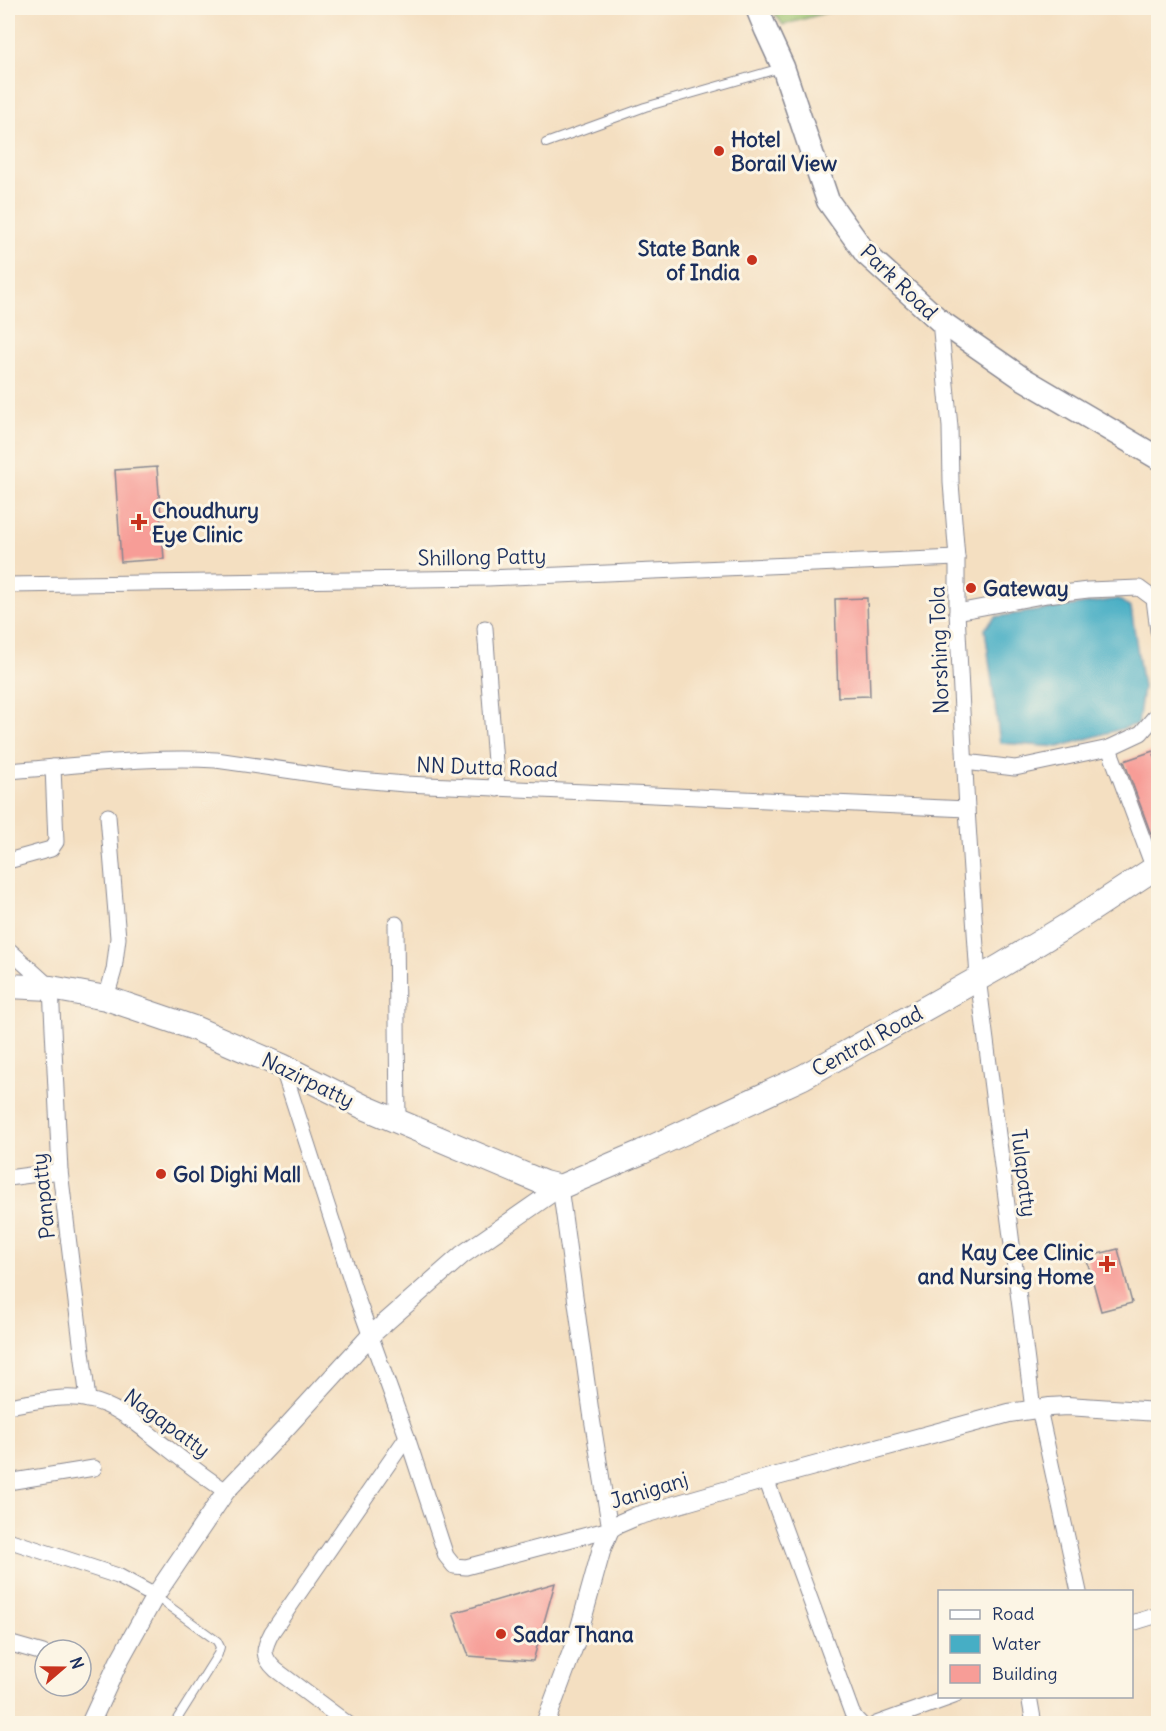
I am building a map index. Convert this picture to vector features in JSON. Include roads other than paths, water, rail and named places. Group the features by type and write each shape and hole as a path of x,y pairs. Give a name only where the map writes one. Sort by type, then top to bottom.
{"highway":[{"name":"Central Road","path":"560,1187 673,1138 803,1077 999,967 1156,868"},
{"name":"Nazirpatty","path":"8,986 51,987 106,998 194,1028 282,1066 398,1122 544,1183 560,1187"}],"main road":[{"name":"Park Road","path":"758,8 783,67 828,201 866,254 940,321 1022,378 1158,458"}],"street":[{"name":"Norshing Tola","path":"940,321 950,427 967,809 978,978"},
{"name":"Shillong Patty","path":"8,585 488,579 957,558"},
{"path":"957,612 1047,595 1088,590 1139,588 1154,599 1158,631"},
{"path":"485,628 497,789"},
{"path":"965,762 1015,768 1109,748 1141,733 1158,713"},
{"path":"1109,748 1156,868"},
{"name":"NN Dutta Road","path":"8,771 197,759 348,779 405,784 967,809"},
{"path":"8,861 51,849 56,842 53,767"},
{"path":"106,998 114,970 118,938 108,816"},
{"path":"396,924 398,1122"},
{"path":"8,949 51,987"},
{"name":"Tulapatty","path":"978,978 1036,1409 1079,1590"},
{"name":"Panpatty","path":"51,987 60,1171 88,1400"},
{"path":"282,1066 369,1336 407,1437 446,1556 454,1566 466,1567 610,1529"},
{"path":"8,1178 60,1171"},
{"path":"90,1724 118,1661 155,1596 226,1491 369,1336 462,1255 560,1187"},
{"name":"Janiganj","path":"560,1187 591,1412 610,1529 637,1516 1009,1413 1067,1406 1158,1412"},
{"name":"Nagapatty","path":"8,1406 59,1399 88,1400 106,1405 129,1418 226,1491"},
{"path":"348,1724 276,1670 267,1662 264,1652 272,1632 407,1437"},
{"path":"8,1482 94,1468"},
{"path":"766,1479 852,1713 861,1724"},
{"path":"545,1724 577,1638 602,1548 610,1529"},
{"path":"8,1540 118,1576 155,1596"},
{"path":"1133,1622 1158,1615"},
{"path":"8,1643 33,1650"},
{"path":"876,1724 948,1698"},
{"path":"1029,1698 1034,1724"}],"lane":[{"path":"546,142 645,107 783,67"},
{"path":"155,1596 217,1641 220,1647 218,1654 174,1724"}],"water":[{"path":"1118,599 1131,608 1143,687 1138,724 1059,747 1000,743 985,629 995,617"}],"place":[{"name":"Hotel Borail View","path":"719,151"},
{"name":"State Bank of India","path":"752,260"},
{"name":"Choudhury Eye Clinic","path":"139,522"},
{"name":"Gateway","path":"971,588"},
{"name":"Gol Dighi Mall","path":"161,1174"},
{"name":"Kay Cee Clinic and Nursing Home","path":"1107,1264"},
{"name":"Sadar Thana","path":"501,1634"}]}
